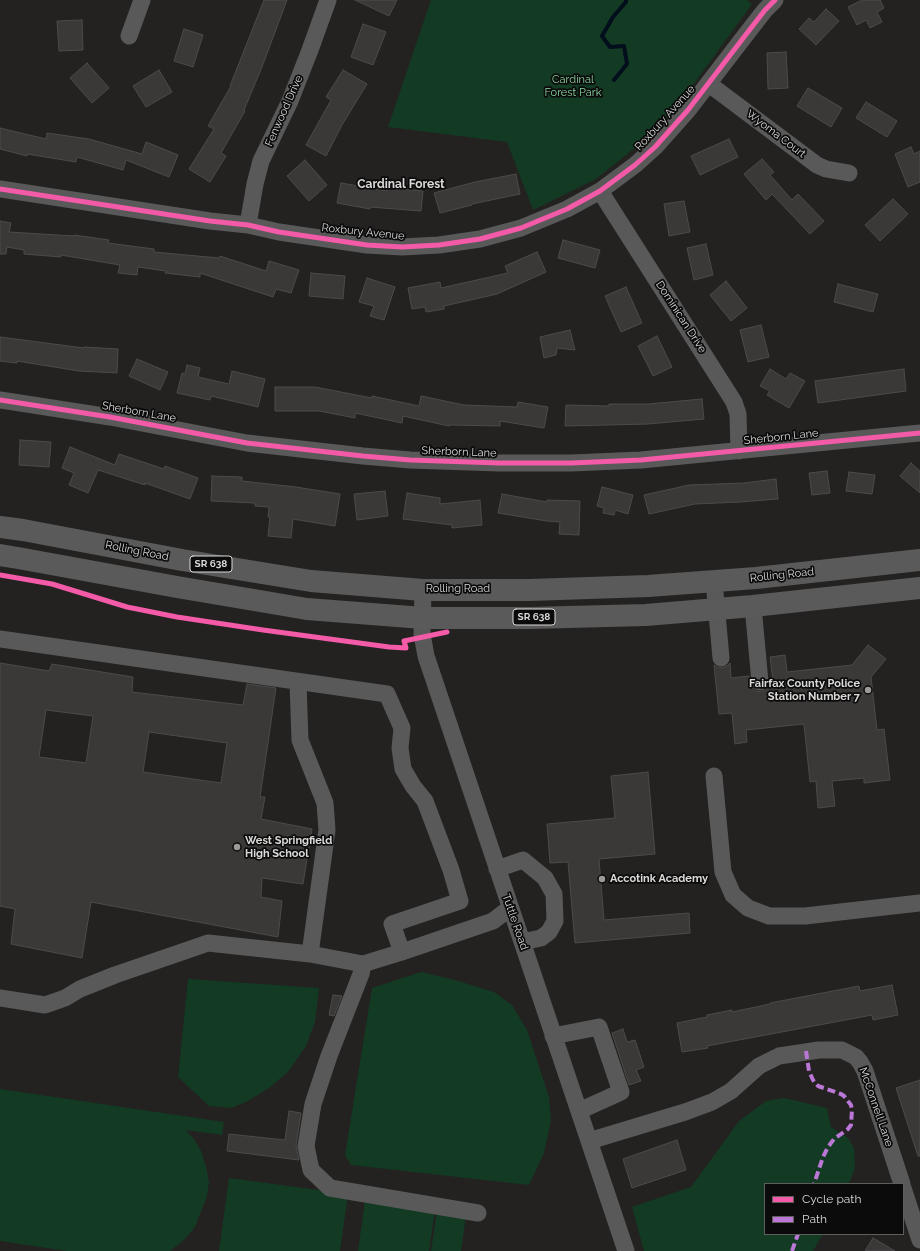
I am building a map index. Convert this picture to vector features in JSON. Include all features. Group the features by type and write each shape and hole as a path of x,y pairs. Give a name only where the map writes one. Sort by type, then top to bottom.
{"main road":[{"name":"Rolling Road","path":"0,527 182,560 311,581 423,590 648,586 756,578 920,560"},
{"name":"SR 638","path":"0,555 177,587 307,608 423,618 530,618 646,615 753,606 920,588"}],"street":[{"path":"129,36 142,0"},
{"name":"Fenwood Drive","path":"248,225 255,184 261,162 293,94 328,0"},
{"name":"Roxbury Avenue","path":"0,189 367,244 402,246 439,245 480,239 521,228 561,212 600,191 635,165 655,147 688,110 748,31 775,0"},
{"name":"Wyoma Court","path":"709,84 816,165 826,169 849,173"},
{"name":"Dominican Drive","path":"600,191 734,402 738,414 739,451"},
{"name":"Sherborn Lane","path":"0,400 110,417 247,442 363,456 498,463 571,463 641,460 920,432"},
{"path":"714,581 721,658"},
{"name":"Tuttle Road","path":"423,590 422,634 426,656 626,1251"},
{"path":"753,606 760,682"},
{"path":"0,640 387,694 402,728 400,748 403,769 413,786 426,802 460,901 392,924 402,952"},
{"path":"292,681 300,740 325,803 327,830 310,954"},
{"path":"714,776 723,872 733,895 748,908 770,916 805,916 920,903"},
{"path":"497,869 523,860 545,878 554,894 555,921 549,932 541,938 522,942"},
{"path":"0,998 45,1005 65,998 80,989 115,975 208,943 310,954 363,964 493,921 510,908"},
{"path":"363,964 361,974 328,1056 314,1104 306,1146 311,1170 330,1188 478,1212"},
{"path":"553,1036 599,1028 621,1092 579,1111"},
{"name":"McConnell Lane","path":"589,1141 685,1112 712,1102 731,1091 759,1066 779,1056 819,1050 842,1050 856,1057 865,1071 902,1183"},
{"path":"904,1191 920,1240"}],"green space":[{"name":"Cardinal Forest Park","path":"431,0 747,0 752,4 685,96 646,139 596,179 533,210 507,142 388,127"},
{"path":"421,972 455,980 494,992 512,1005 527,1030 549,1097 551,1121 544,1153 529,1185 351,1165 345,1155 372,988"},
{"path":"188,979 319,988 315,1022 306,1046 288,1072 269,1088 246,1102 231,1108 209,1106 178,1077"},
{"path":"0,1089 224,1122 222,1135 186,1130 194,1139 201,1151 209,1182 207,1196 195,1227 184,1240 170,1251 67,1251 0,1241"},
{"path":"784,1098 827,1108 831,1127 848,1138 854,1148 855,1168 849,1183 764,1183 764,1235 822,1235 813,1251 644,1251 632,1207 691,1187 739,1121 766,1101"},
{"path":"229,1178 348,1194 340,1251 219,1251"},
{"path":"365,1201 435,1210 429,1251 358,1251"},
{"path":"437,1211 466,1215 461,1251 431,1251"}],"building":[{"path":"264,0 287,0 244,110 245,111 221,153 226,156 210,182 189,169 214,129 208,126 231,86"},
{"path":"355,0 397,0 389,16"},
{"path":"862,0 880,0 884,8 877,12 882,22 870,28 866,20 857,25 848,7"},
{"path":"826,9 839,21 816,45 799,29 809,18 814,22"},
{"path":"82,20 83,50 59,51 57,21"},
{"path":"363,24 386,32 373,65 351,57"},
{"path":"184,29 203,35 193,67 174,61"},
{"path":"786,52 788,88 768,89 767,53"},
{"path":"87,63 109,88 92,103 70,78"},
{"path":"159,70 172,92 146,107 133,86"},
{"path":"343,70 367,84 342,125 326,156 306,145 331,100 326,97"},
{"path":"808,88 842,108 831,127 797,106"},
{"path":"866,102 897,121 887,137 856,118"},
{"path":"0,128 46,139 47,133 89,139 142,154 146,142 178,155 169,177 126,160 123,170 77,157 76,162 27,154 27,156 0,149"},
{"path":"729,139 738,157 700,175 691,156"},
{"path":"911,147 914,154 920,151 920,182 908,187 895,154"},
{"path":"762,159 774,172 770,175 792,200 798,194 824,221 810,234 772,194 766,200 744,174"},
{"path":"305,160 327,185 309,201 287,176"},
{"path":"516,174 520,194 472,204 440,213 434,193 475,182"},
{"path":"341,183 387,191 387,188 423,191 421,211 370,207 370,209 337,203"},
{"path":"893,199 908,214 880,241 865,225"},
{"path":"684,201 690,232 669,236 664,204"},
{"path":"0,221 11,223 9,232 74,235 109,240 108,243 154,249 154,252 219,258 220,256 266,271 269,261 299,270 291,293 276,289 273,297 200,273 200,277 165,273 166,271 138,267 137,275 118,273 120,265 61,255 61,257 24,254 24,250 7,247 6,254 0,254"},
{"path":"563,240 600,250 595,268 558,258"},
{"path":"706,244 713,275 694,280 687,248"},
{"path":"537,252 546,272 497,294 444,306 444,309 426,312 425,307 412,309 408,288 440,282 441,288 508,273 505,266"},
{"path":"311,273 345,276 343,299 309,296"},
{"path":"367,278 395,287 384,320 370,316 374,306 359,302"},
{"path":"726,281 747,308 731,321 710,295"},
{"path":"838,284 878,294 873,312 834,302"},
{"path":"626,287 642,323 621,332 605,296"},
{"path":"761,325 769,357 748,362 740,330"},
{"path":"570,330 575,350 557,348 556,355 544,358 540,337"},
{"path":"657,336 672,367 653,376 638,346"},
{"path":"0,337 84,348 118,349 117,373 79,371 17,361 17,363 0,361"},
{"path":"137,359 168,372 160,390 129,376"},
{"path":"187,365 200,368 198,377 229,384 232,371 265,379 258,407 211,396 210,400 177,393 182,373 185,374"},
{"path":"770,369 786,379 790,373 805,381 789,408 767,395 770,391 760,386"},
{"path":"904,369 906,391 818,403 815,381"},
{"path":"275,387 315,387 372,398 372,396 419,406 421,396 464,405 517,407 518,402 548,407 544,428 500,421 500,426 449,426 403,416 402,423 355,413 355,418 319,411 275,411"},
{"path":"702,399 704,419 648,424 565,426 566,405 609,406 609,404 648,404"},
{"path":"20,440 51,442 49,467 19,465"},
{"path":"70,447 115,465 119,454 164,469 165,466 198,478 190,499 145,483 145,485 98,470 88,493 69,485 74,473 62,468"},
{"path":"911,463 920,471 920,493 900,476"},
{"path":"827,471 830,493 812,495 809,473"},
{"path":"849,472 875,475 872,494 846,491"},
{"path":"212,476 242,477 242,481 340,494 335,526 293,519 291,538 268,536 270,517 268,517 269,507 255,506 255,503 211,501"},
{"path":"776,479 778,499 695,504 649,514 644,495 689,485 744,483"},
{"path":"602,487 633,495 628,514 615,510 614,515 603,513 604,508 597,506"},
{"path":"385,491 388,516 357,520 354,494"},
{"path":"407,493 440,498 440,504 480,500 482,525 452,528 452,525 403,519"},
{"path":"502,494 547,502 547,500 580,501 579,535 559,534 560,522 498,513"},
{"path":"868,645 886,659 871,677 877,730 884,729 890,780 864,783 864,778 832,781 835,806 818,808 816,781 810,782 804,724 746,730 747,742 735,744 732,713 719,714 714,665 722,668 730,663 731,678 749,676 752,688 761,692 766,690 770,681 773,681 770,657 785,655 787,672 852,665"},
{"path":"0,663 49,671 52,664 133,677 132,692 243,705 247,684 276,688 260,797 265,797 261,819 312,829 303,884 262,878 261,897 282,901 278,937 91,902 82,958 11,944 15,909 0,906","holes":["46,710 93,716 86,763 39,757","149,732 227,743 221,783 143,772"]},
{"name":"Accotink Academy","path":"648,772 655,854 599,859 604,920 689,913 690,933 575,943 568,862 550,863 547,824 615,818 611,776"},
{"path":"892,985 898,1015 873,1020 872,1015 682,1052 677,1023 707,1017 707,1015 732,1010 732,1012 859,986 860,991"},
{"path":"333,995 342,996 334,1016 329,1015"},
{"path":"623,1029 627,1042 635,1040 644,1067 636,1070 641,1081 629,1085 612,1033"},
{"path":"920,1080 920,1156 918,1156 896,1088"},
{"path":"289,1111 301,1113 296,1145 299,1160 227,1151 229,1134 285,1140"},
{"path":"677,1140 686,1170 632,1188 623,1159"},
{"path":"873,1238 895,1251 865,1251"}],"waterway":[{"path":"614,80 627,64 624,46 610,47 602,36 613,17 626,2 626,0"}],"marked path":[{"path":"806,1051 809,1071 813,1080 818,1086 844,1096 851,1105 852,1110 851,1125 834,1139 828,1147 814,1183"},
{"path":"792,1251 798,1235"}],"cycle path":[{"path":"0,189 210,221 248,225 279,232 367,245 402,247 439,245 480,239 521,228 567,209 600,191 635,165 655,147 688,110 765,10 775,0"},
{"path":"0,400 110,417 247,443 410,460 499,463 571,463 641,460 920,433"},
{"path":"0,575 52,584 127,607 177,617 389,647 406,648 404,641 447,632"}],"place":[{"name":"Fairfax County Police Station Number 7","path":"868,690"},
{"name":"West Springfield High School","path":"237,847"},
{"name":"Accotink Academy","path":"602,879"}],"district":[{"name":"Cardinal Forest","path":"401,184"}]}
